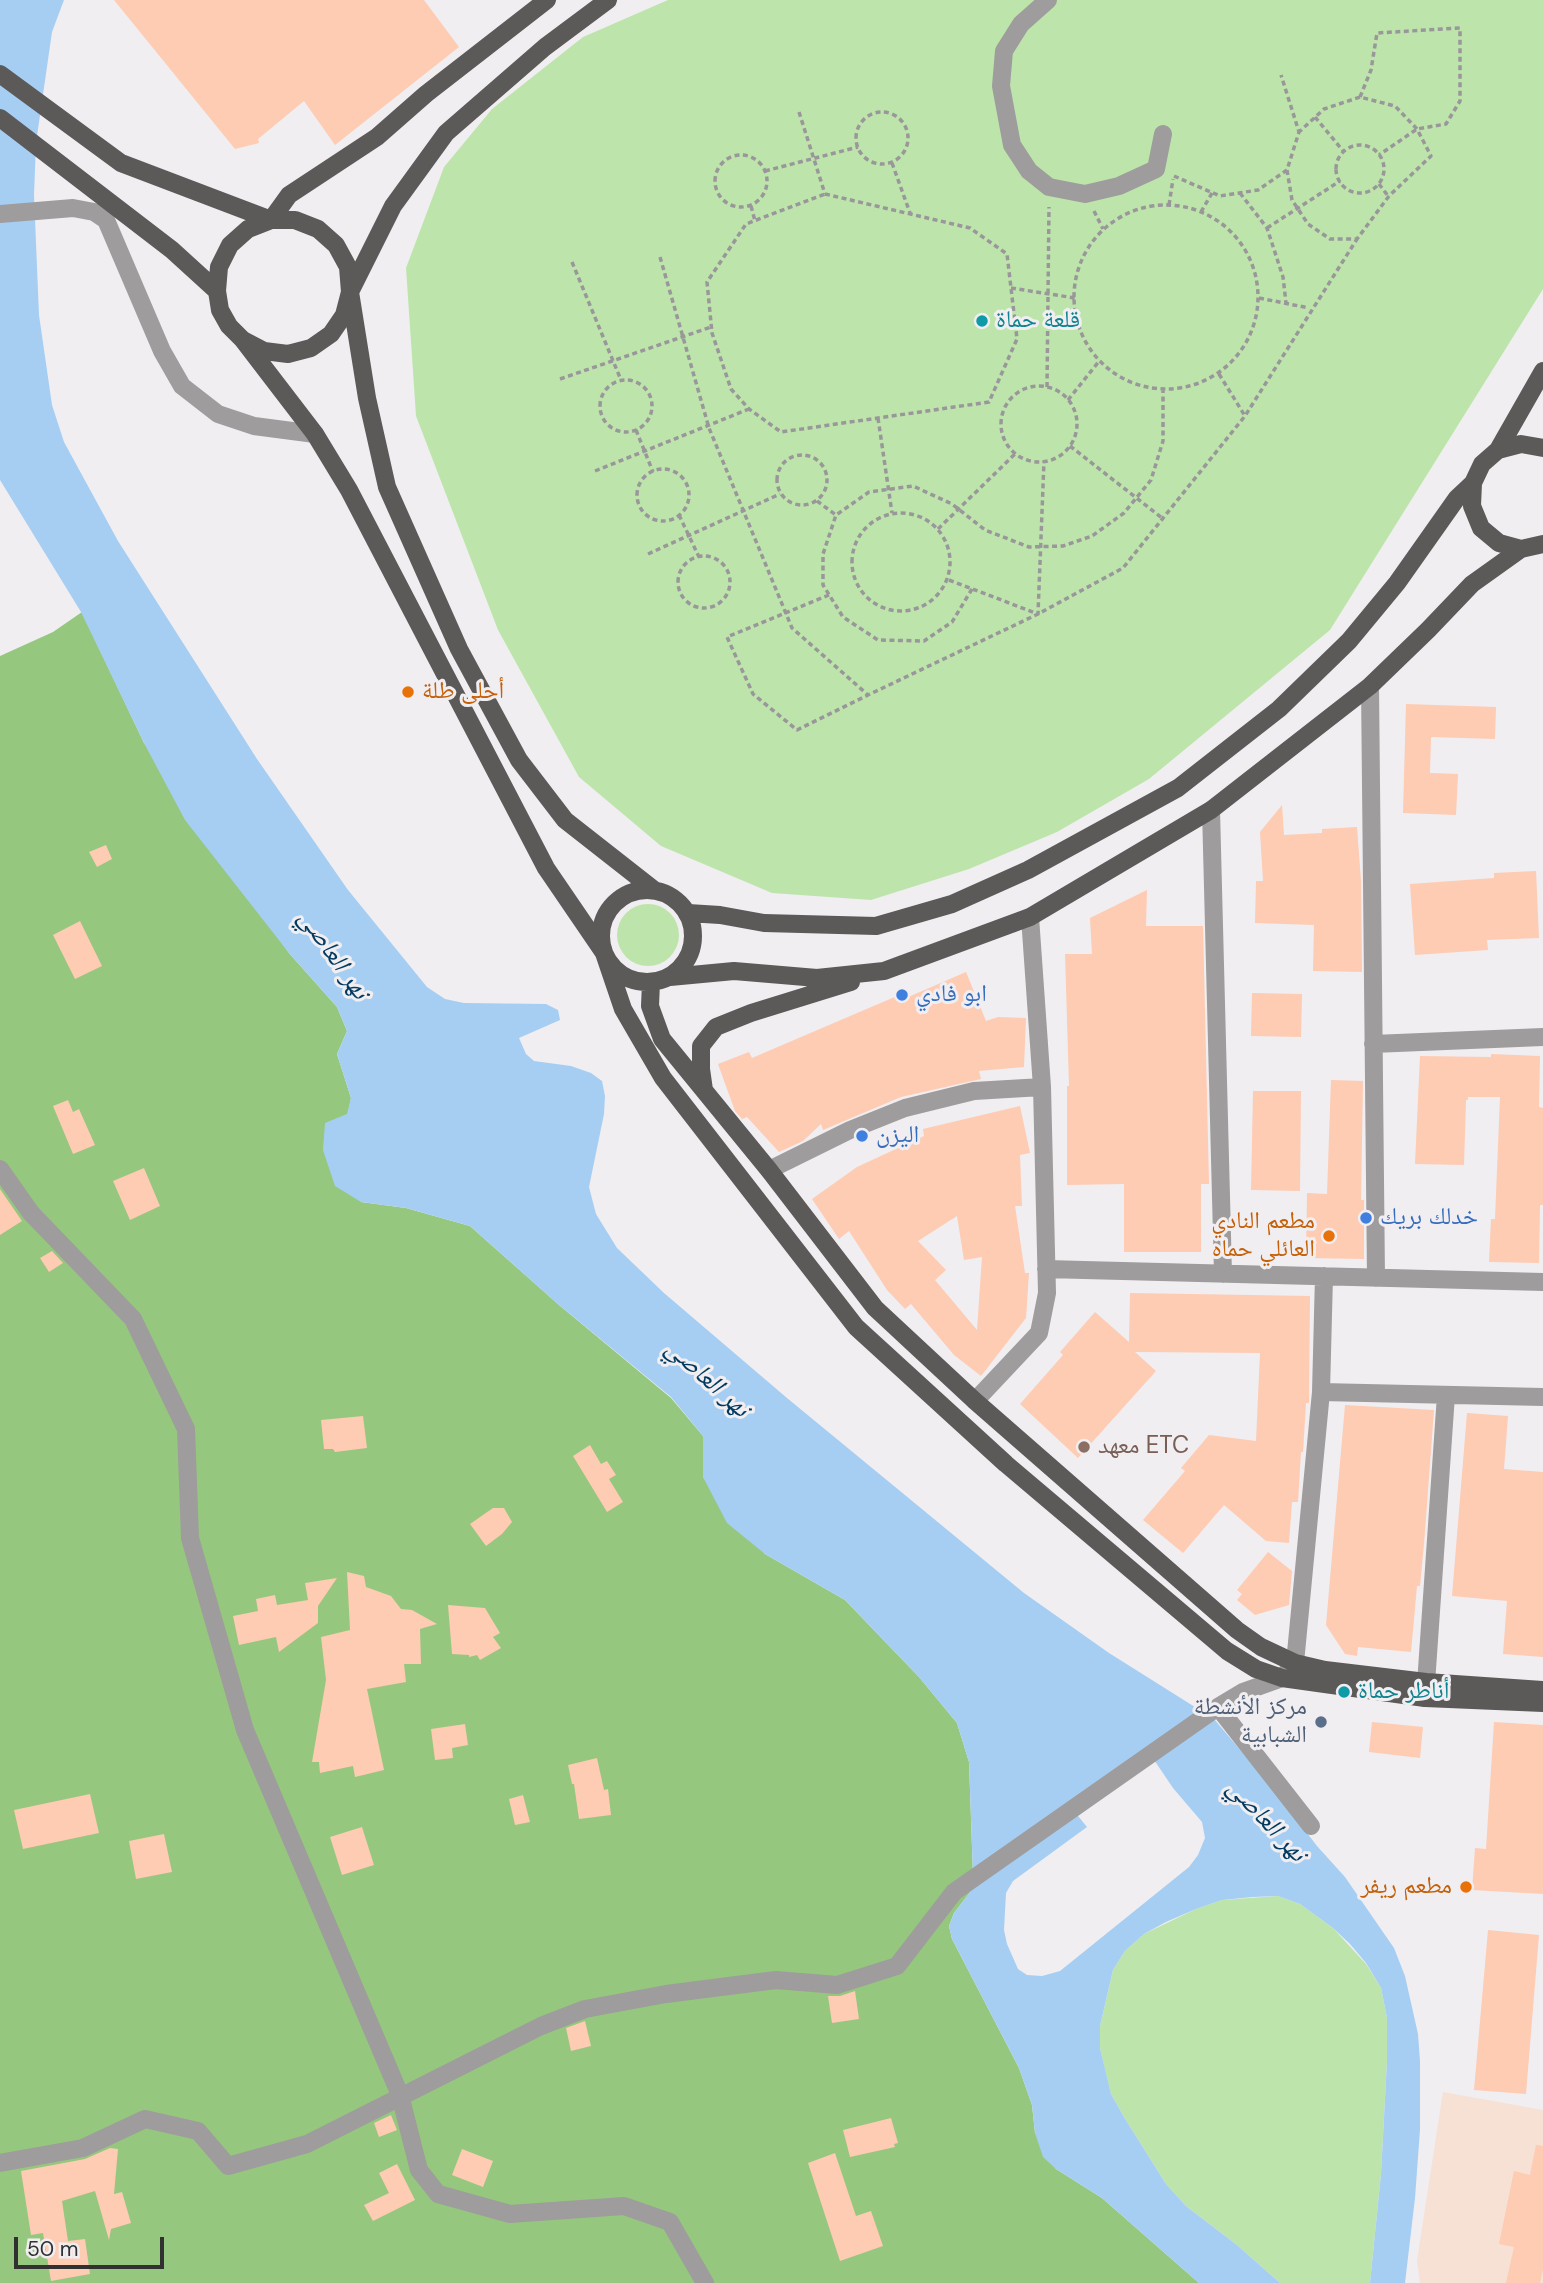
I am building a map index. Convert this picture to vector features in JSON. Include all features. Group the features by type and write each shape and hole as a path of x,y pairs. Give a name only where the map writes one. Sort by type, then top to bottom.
{"main road":[{"path":"547,0 426,94 377,137 289,195 271,220 248,229 230,246 219,267 216,291 220,310 229,327 243,340 315,434 349,490 546,868 612,966 624,976 639,982 733,971 817,978 884,971"},
{"path":"243,340 264,351 288,354 311,348 331,334 344,315 350,292 393,206 446,133 545,47 608,0"},
{"path":"0,74 121,163 271,220 295,220 318,229 336,245 348,268 367,398 387,486 459,649 519,760 565,820 653,889"},
{"path":"0,118 172,250 216,291"},
{"path":"688,913 720,915 764,923 876,926 952,904 1028,870 1178,789 1279,709 1349,641 1397,583 1457,498 1472,483 1482,464 1498,450 1543,371"},
{"path":"1498,450 1521,444 1543,448"},
{"path":"1472,483 1472,506 1481,528 1499,543 1521,549"},
{"path":"704,1090 701,1046 716,1027 751,1013 884,971 1030,917 1211,810 1370,686 1472,584 1521,549 1543,544"},
{"path":"670,977 690,956 694,941 688,913 679,901 667,893 653,889 637,890 622,896 611,907 603,921 601,937 623,1009 663,1077 856,1327 1006,1464 1227,1651 1256,1670 1282,1678 1543,1703"},
{"path":"651,982 650,1006 662,1039 769,1170 875,1308 975,1401 1237,1630 1261,1647 1295,1662 1425,1690 1543,1690"}],"street":[{"path":"1048,0 1021,24 1004,51 1000,86 1012,145 1029,171 1049,187 1085,194 1119,187 1156,169 1163,134"},
{"path":"0,215 73,208 94,212 106,220 162,351 182,386 218,414 254,426 315,434"},
{"path":"1370,686 1376,1278"},
{"path":"1211,810 1223,1273"},
{"path":"975,1401 1039,1333 1046,1293 1042,1087 1030,917"},
{"path":"1373,1044 1543,1037"},
{"path":"769,1170 850,1130 905,1108 974,1091 1042,1087"},
{"path":"0,1168 32,1213 133,1319 186,1429 190,1538 245,1730 400,2095 419,2170 438,2194 510,2214 624,2206 670,2222 705,2283"},
{"path":"1046,1269 1543,1282"},
{"path":"0,2163 83,2148 145,2119 198,2130 228,2165 307,2144 541,2026 585,2009 666,1994 776,1980 836,1985 897,1966 954,1892 1218,1707 1243,1692 1282,1678 1295,1662 1321,1392 1324,1276"},
{"path":"1321,1392 1543,1397"},
{"path":"1425,1690 1446,1395"},
{"path":"1218,1707 1311,1826"}],"path":[{"path":"1360,97 1371,70 1377,33 1460,28 1460,101 1446,124 1417,129 1380,155"},
{"path":"1281,75 1299,132"},
{"path":"830,595 727,637 753,694 797,730 1038,614 1123,568 1245,416 1357,239 1389,196 1431,156 1417,129 1395,106 1360,97 1324,109 1299,132 1287,170 1292,200 1308,224 1330,239 1357,239"},
{"path":"799,112 825,194"},
{"path":"877,113 894,115 901,120 908,136 904,152 892,163 875,164 868,160 858,147 856,139 862,122 877,113"},
{"path":"1315,117 1344,152"},
{"path":"1358,145 1374,149 1380,155 1384,170 1379,184 1373,189 1359,193 1351,191 1340,181 1337,166 1344,152 1358,145"},
{"path":"765,171 858,147"},
{"path":"744,156 752,158 765,171 766,188 758,201 751,205 742,207 727,203 717,190 717,173 727,159 744,156"},
{"path":"892,163 910,214"},
{"path":"1156,169 1220,196 1258,190 1287,170"},
{"path":"1169,205 1173,176"},
{"path":"1267,228 1340,181"},
{"path":"1379,184 1389,196"},
{"path":"1047,387 1049,187"},
{"path":"1201,212 1212,192"},
{"path":"1240,193 1267,228 1283,277 1286,303"},
{"path":"825,194 910,214 970,228 1007,254 1017,339 989,402 781,432 749,409 730,389 711,327 707,282 746,225 825,194"},
{"path":"1160,204 1191,207 1201,212 1220,221 1241,242 1254,268 1259,298 1254,327 1240,353 1219,374 1192,387 1163,390 1134,384 1108,370 1087,346 1075,316 1074,285 1084,254 1103,229 1129,212 1160,204"},
{"path":"751,205 755,221"},
{"path":"660,257 709,425 792,628 869,695"},
{"path":"572,262 621,380"},
{"path":"1011,288 1075,298"},
{"path":"1259,298 1309,308"},
{"path":"560,379 711,327"},
{"path":"1068,400 1100,360"},
{"path":"1219,374 1245,416"},
{"path":"621,380 638,382 650,395 652,412 636,430 620,431 606,422 602,414 601,406 606,389 621,380"},
{"path":"1034,386 1059,391 1068,400 1075,411 1076,435 1061,455 1044,461 1026,460 1015,454 1007,445 1001,420 1012,397 1034,386"},
{"path":"972,589 951,622 924,641 878,640 842,617 823,585 823,554 836,515 869,492 913,486 958,509 985,530 1029,547 1063,546 1092,536 1124,513 1151,480 1163,441 1163,390"},
{"path":"595,471 749,409"},
{"path":"877,418 892,513"},
{"path":"636,430 653,472"},
{"path":"1070,446 1163,519"},
{"path":"938,529 1015,454"},
{"path":"798,455 814,458 825,471 826,487 817,500 810,505 794,504 781,494 777,478 784,463 798,455"},
{"path":"1038,614 1044,461"},
{"path":"666,469 674,472 686,485 688,501 679,515 672,520 648,517 638,504 638,487 642,479 653,472 666,469"},
{"path":"648,554 781,494"},
{"path":"817,500 836,515"},
{"path":"892,513 908,513 925,518 938,529 947,543 950,559 949,580 932,601 917,609 902,612 886,610 872,603 861,592 853,577 851,560 854,544 863,529 876,519 892,513"},
{"path":"679,515 699,557"},
{"path":"699,557 716,559 728,572 730,580 726,596 714,606 706,608 698,607 684,598 678,583 684,566 699,557"},
{"path":"949,580 1038,614"}],"shaded area":[{"path":"1443,2092 1543,2110 1543,2283 1420,2283 1417,2261"}],"green space":[{"path":"668,0 1543,0 1543,289 1330,630 1149,779 1057,832 969,869 871,900 772,893 661,846 579,777 498,630 416,416 406,268 444,167 492,109 583,37"},
{"path":"82,612 144,743 289,953 337,1007 347,1031 337,1054 351,1098 348,1114 361,1202 406,1208 470,1226 559,1305 671,1398 703,1436 703,1477 765,1554 845,1600 919,1677 957,1723 969,1762 973,1875 971,1891 954,1913 949,1926 952,1939 1019,2068 1032,2105 1035,2133 1056,2169 1102,2198 1199,2283 0,2283 0,656 53,632"},
{"path":"648,904 670,913 679,935 670,957 648,966 626,957 617,935 626,913"},
{"path":"1278,1896 1300,1904 1333,1928 1366,1964 1381,1988 1387,2018 1387,2061 1381,2174 1370,2283 1280,2283 1237,2245 1186,2206 1166,2184 1111,2094 1105,2070 1100,2048 1100,2026 1113,1970 1125,1951 1144,1934 1196,1909 1222,1900"}],"water":[{"name":"نهر العاصي","path":"0,0 64,0 52,32 36,143 34,195 39,315 52,405 64,442 118,541 257,759 348,890 427,987 445,999 464,1003 546,1004 558,1010 560,1020 519,1038 526,1054 534,1061 571,1066 591,1073 602,1081 604,1114 589,1187 596,1214 617,1248 664,1293 787,1398 1024,1593 1109,1653 1214,1719 1345,1877 1394,1948 1405,1976 1418,2034 1420,2130 1405,2283 1370,2283 1381,2174 1387,2061 1387,2018 1381,1988 1366,1963 1333,1928 1300,1904 1278,1896 1222,1900 1166,1922 1144,1934 1125,1951 1113,1970 1100,2026 1100,2048 1111,2094 1166,2184 1186,2206 1237,2245 1280,2283 1199,2283 1102,2198 1056,2169 1043,2157 1035,2133 1032,2105 1019,2068 952,1939 949,1926 954,1913 971,1891 973,1875 969,1762 957,1723 919,1677 845,1600 765,1554 727,1523 703,1477 703,1436 671,1397 559,1305 470,1226 406,1208 361,1202 335,1186 323,1150 325,1123 347,1114 351,1098 337,1054 347,1031 337,1007 289,953 185,820 144,743 81,612 0,480","holes":["1146,1748 1173,1788 1202,1822 1205,1838 1189,1867 1060,1971 1042,1976 1027,1975 1018,1969 1004,1930 1006,1893 1013,1881 1087,1827 1070,1806"]}],"building":[{"path":"114,0 424,0 459,47 335,145 304,101 258,139 259,143 235,149"},
{"path":"1406,704 1496,707 1495,739 1431,737 1430,773 1458,774 1456,815 1403,813"},
{"path":"1282,805 1284,835 1322,833 1322,829 1357,827 1361,881 1362,972 1313,971 1314,925 1255,923 1256,881 1263,881 1260,832"},
{"path":"106,845 112,859 97,867 89,852"},
{"path":"1536,871 1539,938 1487,940 1488,950 1415,955 1410,884 1494,878 1494,873"},
{"path":"1147,890 1146,926 1203,926 1209,1184 1201,1184 1201,1252 1124,1252 1124,1184 1067,1185 1069,1086 1065,954 1092,954 1090,918"},
{"path":"80,921 102,966 75,979 53,935"},
{"path":"966,972 986,1021 998,1017 1026,1018 1024,1067 979,1071 981,1079 901,1097 823,1130 821,1124 803,1141 779,1152 747,1117 742,1119 735,1111 718,1064 749,1052 752,1058 904,993 906,998"},
{"path":"1252,993 1302,994 1301,1037 1251,1036"},
{"path":"1491,1054 1540,1056 1543,1205 1540,1205 1539,1263 1489,1262 1491,1219 1495,1219 1500,1097 1468,1097 1466,1100 1464,1165 1415,1164 1420,1056 1491,1057"},
{"path":"1331,1080 1363,1081 1361,1200 1364,1200 1364,1259 1306,1258 1307,1193 1327,1194"},
{"path":"1253,1091 1301,1091 1300,1191 1251,1190"},
{"path":"68,1100 73,1112 79,1109 95,1145 73,1154 53,1106"},
{"path":"1020,1106 1030,1153 1020,1155 1022,1206 1015,1206 1025,1273 1029,1273 1026,1318 981,1376 954,1355 911,1304 905,1309 887,1290 849,1231 839,1239 812,1199 857,1167 924,1136 923,1129","holes":["957,1216 964,1260 982,1257 977,1330 935,1280 946,1270 918,1241"]},
{"path":"144,1168 160,1206 130,1220 113,1181"},
{"path":"0,1189 22,1221 0,1235"},
{"path":"52,1251 63,1263 49,1272 40,1258"},
{"path":"1130,1293 1310,1296 1309,1403 1306,1403 1298,1502 1292,1502 1289,1543 1266,1541 1224,1505 1183,1553 1143,1520 1185,1471 1181,1468 1209,1435 1256,1441 1260,1353 1135,1352 1156,1371 1078,1458 1020,1404 1063,1355 1060,1352 1095,1312 1129,1342"},
{"path":"1345,1405 1434,1410 1424,1544 1411,1652 1358,1647 1357,1656 1345,1654 1326,1625"},
{"path":"1467,1413 1508,1416 1504,1469 1543,1472 1543,1657 1503,1654 1507,1601 1452,1596"},
{"path":"363,1416 367,1448 335,1452 333,1449 324,1449 321,1420"},
{"path":"590,1445 601,1464 607,1461 616,1475 609,1479 623,1502 607,1512 573,1456"},
{"path":"493,1508 504,1508 512,1522 486,1546 470,1524"},
{"path":"1268,1552 1292,1571 1289,1605 1255,1615 1237,1600 1242,1594 1237,1590"},
{"path":"347,1572 364,1576 366,1587 391,1596 401,1609 412,1610 437,1624 420,1629 421,1664 404,1664 406,1682 367,1689 384,1770 355,1777 353,1766 320,1773 319,1762 312,1762 326,1680 321,1637 350,1630"},
{"path":"337,1578 318,1606 318,1623 279,1652 276,1637 239,1645 233,1616 258,1611 256,1599 275,1595 277,1605 308,1600 305,1583"},
{"path":"448,1605 485,1608 500,1633 493,1637 501,1648 480,1660 477,1655 469,1657 452,1654"},
{"path":"1372,1722 1423,1727 1420,1758 1369,1752"},
{"path":"1494,1722 1543,1725 1543,1894 1472,1890 1475,1848 1486,1849"},
{"path":"465,1724 468,1745 452,1748 453,1758 435,1760 431,1729"},
{"path":"597,1758 604,1790 608,1789 611,1815 579,1819 568,1765"},
{"path":"90,1794 99,1833 23,1849 14,1810"},
{"path":"523,1795 530,1822 515,1825 509,1799"},
{"path":"362,1827 374,1865 342,1875 330,1837"},
{"path":"164,1834 172,1872 136,1879 129,1841"},
{"path":"1488,1930 1539,1935 1526,2094 1474,2090"},
{"path":"855,1991 859,2019 832,2023 828,1996 840,1996"},
{"path":"585,2021 591,2046 571,2051 566,2028"},
{"path":"391,2115 397,2130 379,2137 374,2123"},
{"path":"891,2118 898,2143 894,2144 895,2147 850,2157 843,2130"},
{"path":"1536,2145 1543,2146 1543,2269 1540,2283 1506,2283 1514,2247 1499,2244 1514,2171 1530,2175"},
{"path":"110,2148 118,2149 114,2194 122,2192 131,2223 111,2229 109,2240 95,2191 62,2201 68,2241 85,2239 90,2274 51,2281 43,2233 31,2235 21,2171 85,2159"},
{"path":"462,2149 493,2161 483,2187 452,2175"},
{"path":"835,2153 856,2216 871,2211 883,2246 840,2261 808,2163"},
{"path":"397,2164 415,2200 373,2221 364,2205 389,2193 379,2173"}],"place":[{"name":"قلعة حماة","path":"982,321"},
{"name":"أحلى طلة","path":"408,692"},
{"name":"ابو فادي","path":"902,995"},
{"name":"اليزن","path":"862,1136"},
{"name":"خدلك بريك","path":"1366,1218"},
{"name":"مطعم النادي العائلي حماه","path":"1329,1236"},
{"name":"معهد ETC","path":"1084,1447"},
{"name":"أناطر حماة","path":"1344,1692"},
{"name":"مركز الأنشطة الشبابية","path":"1321,1722"},
{"name":"مطعم ريفر","path":"1466,1887"}]}
